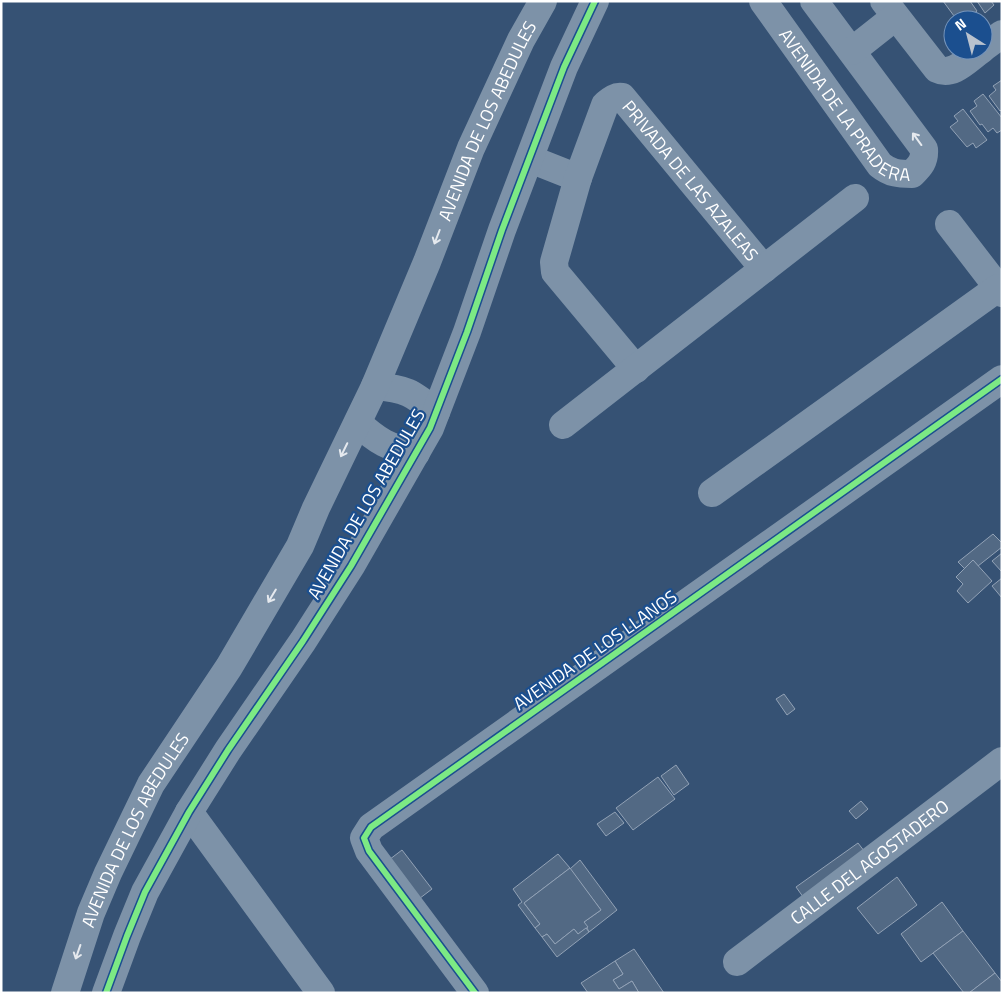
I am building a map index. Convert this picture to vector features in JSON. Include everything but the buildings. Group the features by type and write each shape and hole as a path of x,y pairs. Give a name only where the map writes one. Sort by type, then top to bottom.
{"street":[{"name":"AVENIDA DE LOS ABEDULES","path":"65,993 92,913 108,873 151,784 229,667 300,546 316,508 375,386 428,262 471,148 521,40 542,1"},
{"name":"AVENIDA DE LOS ABEDULES","path":"113,988 146,892 189,812 228,750 352,566 430,428 564,67 595,1"},
{"name":"AVENIDA DE LA PRADERA","path":"763,1 880,165 889,172 912,174 921,165 925,156 924,149 814,1"},
{"path":"852,51 890,9 928,60 937,69 942,72 955,69 967,60"},
{"name":"PRIVADA DE LAS AZALEAS","path":"636,369 555,272 554,262 578,178 605,105 612,99 622,96 764,269"},
{"path":"530,159 578,178"},
{"name":"PRIVADA DE LAS AZALEAS","path":"564,425 855,198"},
{"path":"712,493 1000,291 949,224"},
{"name":"AVENIDA DE LOS LLANOS","path":"475,993 369,851 364,838 371,827 1002,378"},
{"path":"375,386 398,388 411,393 436,412"},
{"path":"358,423 385,445 398,450 416,452"},
{"name":"CALLE DEL AGOSTADERO","path":"737,962 1002,761"},
{"path":"189,812 321,993"}],"cycle path":[{"path":"106,993 145,892 189,812 228,750 303,641 351,566 430,428 564,67 595,1"},
{"path":"475,993 369,851 364,838 371,827 1002,379"}]}
